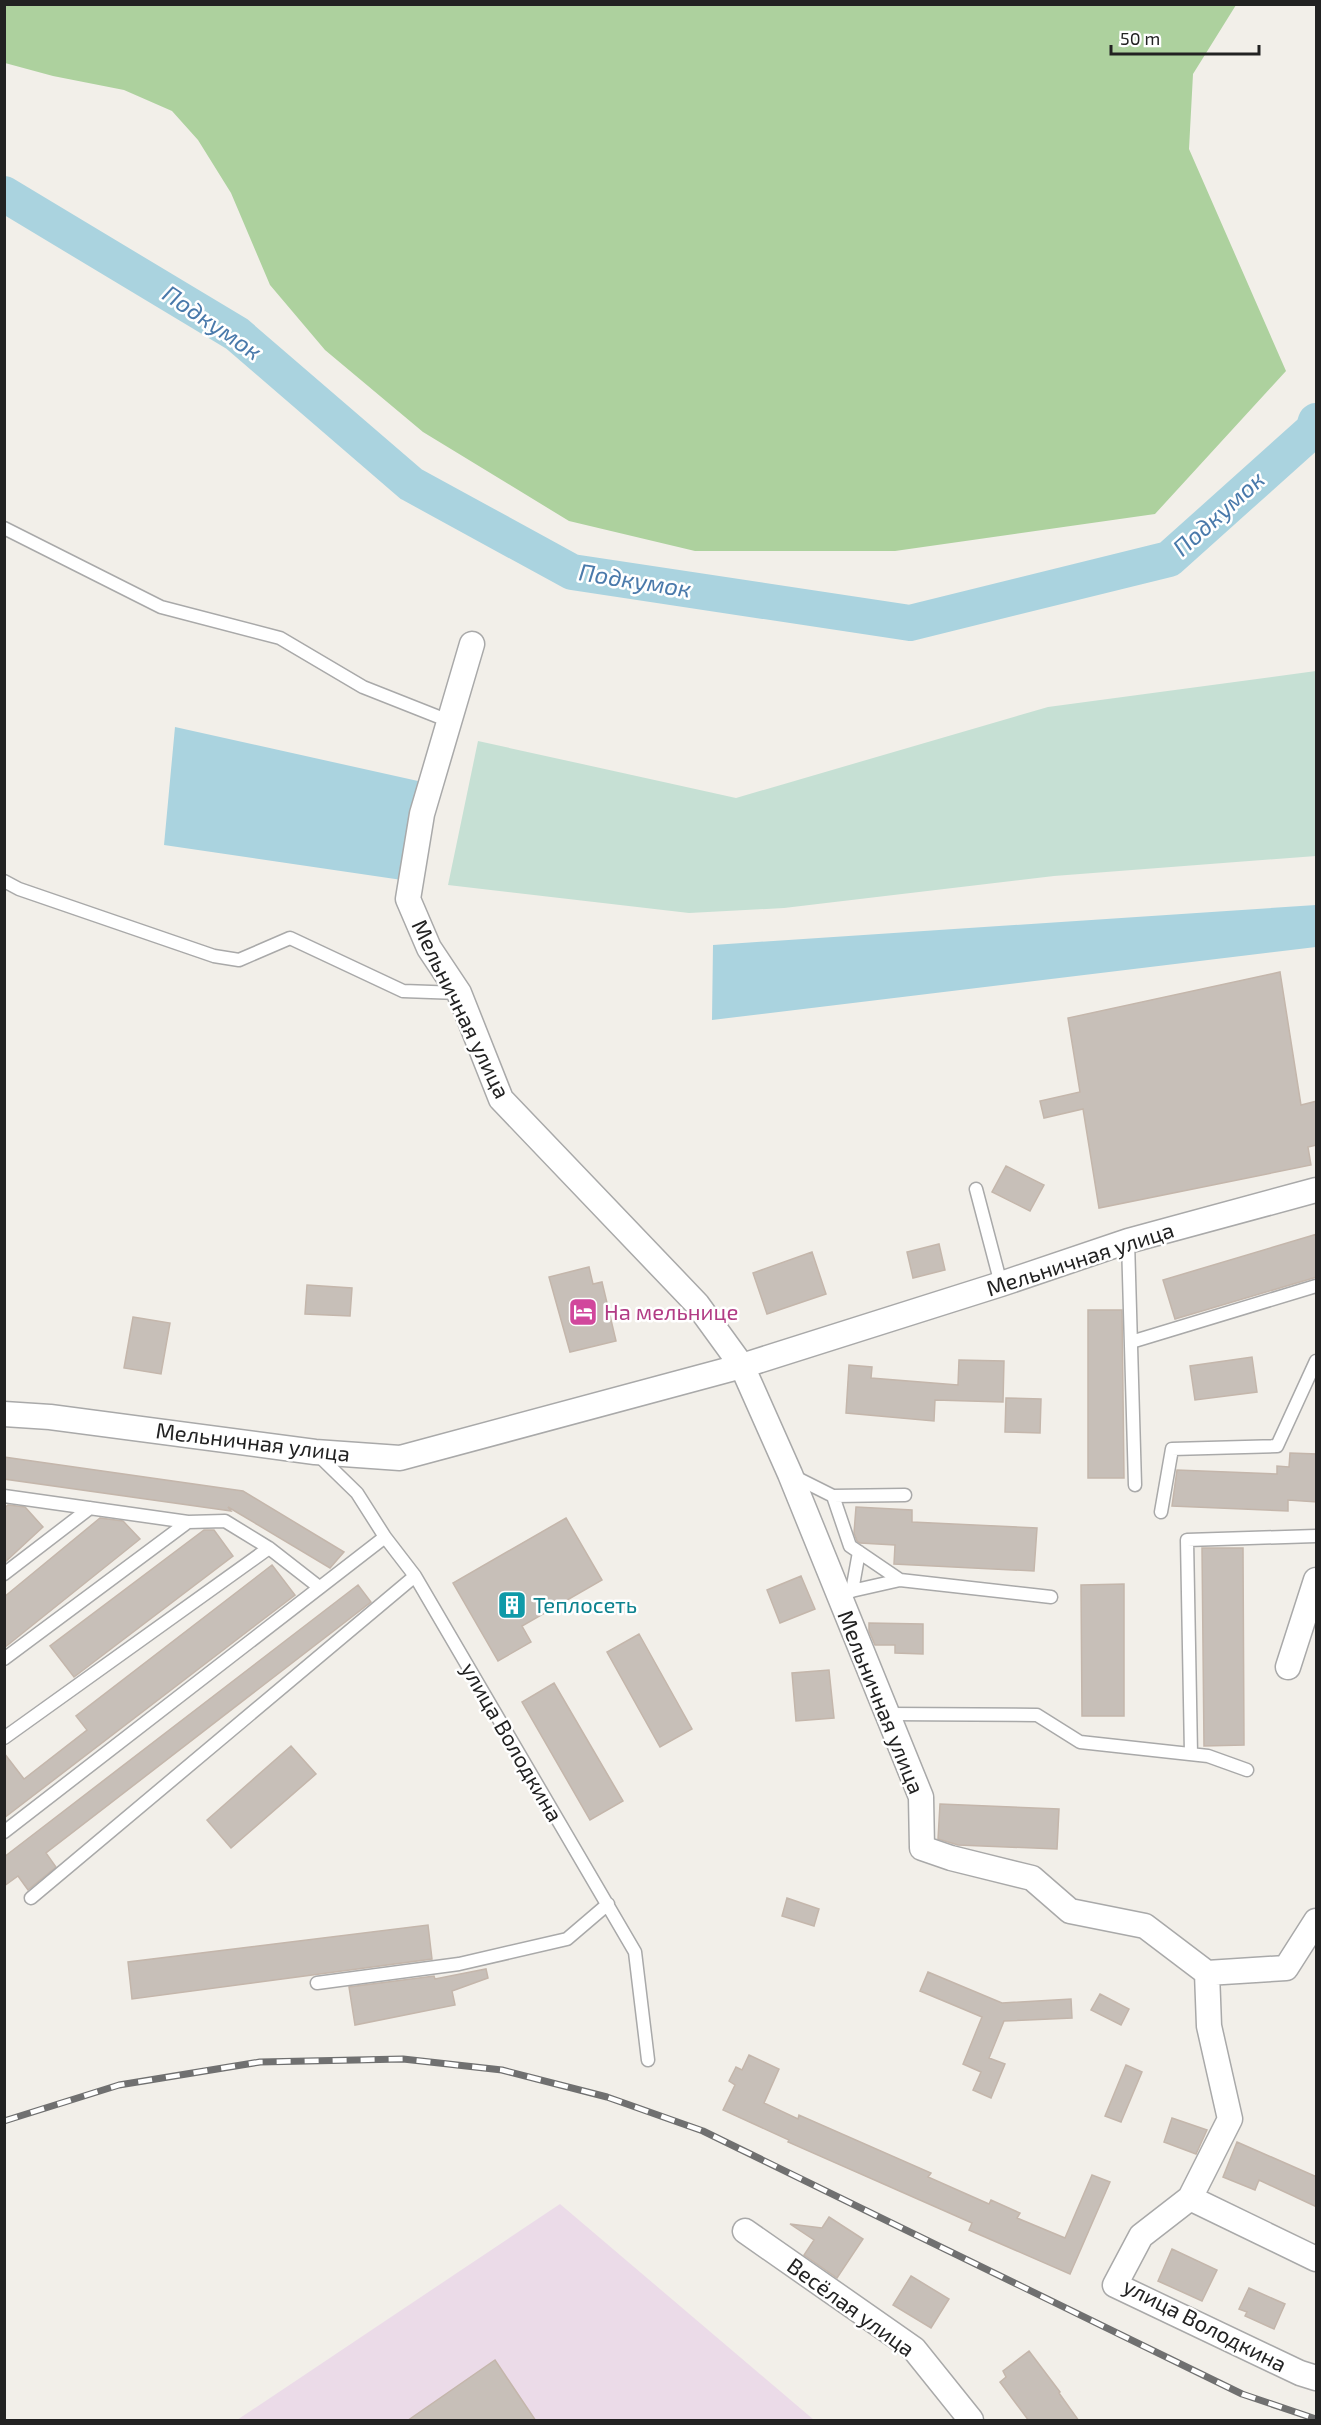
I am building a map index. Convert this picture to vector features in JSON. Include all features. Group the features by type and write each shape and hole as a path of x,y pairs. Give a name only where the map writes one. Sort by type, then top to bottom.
{"street":[{"name":"Мельничная улица","path":"472,644 422,814 408,899 429,948 459,993 501,1099 697,1304 742,1366 845,1592 887,1714 921,1797 922,1848 951,1858 1032,1878 1070,1911 1145,1926 1207,1973"},
{"name":"Мельничная улица","path":"4,1414 50,1417 315,1452 400,1458 742,1366 1128,1241 1317,1190"},
{"path":"1288,1667 1317,1580"},
{"path":"1207,1973 1286,1968 1317,1921"},
{"name":"улица Володкина","path":"1207,1973 1209,2026 1230,2119 1190,2198 1141,2236 1115,2284 1300,2373 1317,2378"},
{"path":"1190,2198 1317,2259"},
{"name":"Весёлая улица","path":"745,2231 914,2349 971,2421"}],"lane":[{"path":"4,528 161,607 280,638 363,687 449,721"},
{"path":"4,881 19,889 214,956 240,960 290,938 403,991 459,993"},
{"path":"976,1189 1001,1284"},
{"path":"1128,1241 1135,1485"},
{"path":"1131,1342 1317,1286"},
{"path":"1161,1512 1172,1449 1277,1446 1317,1361"},
{"name":"улица Володкина","path":"315,1452 357,1493 385,1537 415,1576 635,1952 648,2060"},
{"path":"790,1474 832,1497 905,1495"},
{"path":"4,1496 188,1522 225,1521 269,1548 319,1587"},
{"path":"832,1497 850,1546 900,1580"},
{"path":"4,1574 90,1508"},
{"path":"4,1659 188,1522"},
{"path":"1191,1754 1187,1540 1317,1536"},
{"path":"4,1832 385,1537"},
{"path":"4,1738 269,1548"},
{"path":"845,1592 860,1552"},
{"path":"31,1898 415,1576"},
{"path":"845,1592 900,1580 1051,1597"},
{"path":"887,1714 1037,1715 1080,1742 1208,1756 1247,1770"},
{"path":"317,1983 459,1964 567,1939 608,1904"}],"shaded area":[{"path":"560,2204 814,2420 237,2420"}],"green space":[{"path":"4,5 1236,5 1193,74 1189,149 1286,371 1155,514 895,551 695,551 569,521 423,432 325,350 270,285 231,193 198,140 172,111 124,90 53,76 5,63"},
{"path":"1316,671 1316,856 1054,876 784,908 689,913 448,885 478,741 736,798 1048,707"}],"water":[{"path":"175,727 418,781 402,880 164,845"},
{"path":"1316,905 1316,947 712,1020 713,945"}],"building":[{"path":"1280,972 1301,1105 1317,1101 1317,1145 1308,1147 1311,1165 1099,1208 1083,1109 1044,1118 1040,1101 1080,1092 1068,1018"},
{"path":"1006,1166 1044,1185 1030,1211 992,1192"},
{"path":"1317,1234 1317,1277 1175,1319 1163,1280"},
{"path":"939,1244 945,1270 913,1278 907,1252"},
{"path":"812,1252 826,1294 767,1314 753,1273"},
{"path":"589,1267 593,1284 602,1282 616,1341 570,1352 549,1277"},
{"path":"307,1285 352,1288 350,1316 305,1314"},
{"path":"1088,1310 1122,1310 1124,1478 1088,1478"},
{"path":"133,1317 170,1323 161,1374 124,1368"},
{"path":"1252,1357 1257,1392 1195,1400 1190,1366"},
{"path":"959,1360 1004,1361 1003,1402 935,1400 934,1421 846,1413 849,1365 872,1367 871,1378 958,1385"},
{"path":"1006,1398 1041,1399 1040,1433 1005,1432"},
{"path":"1290,1453 1317,1454 1317,1502 1288,1500 1288,1511 1172,1506 1177,1470 1277,1474 1277,1466 1289,1467"},
{"path":"4,1457 243,1491 344,1552 330,1568 228,1507 231,1511 4,1479"},
{"path":"8,1505 25,1507 43,1527 4,1563 4,1508"},
{"path":"856,1507 912,1510 912,1522 1037,1528 1034,1571 894,1564 895,1545 857,1541 854,1533"},
{"path":"100,1518 123,1521 140,1539 4,1648 4,1597"},
{"name":"Теплосеть","path":"566,1518 602,1580 522,1626 531,1642 498,1661 453,1583"},
{"path":"204,1530 214,1530 233,1556 74,1677 50,1646"},
{"path":"1202,1548 1243,1548 1244,1745 1204,1746"},
{"path":"272,1565 295,1595 4,1818 4,1753 24,1779 87,1730 76,1716"},
{"path":"801,1576 815,1609 780,1623 767,1590"},
{"path":"1124,1584 1124,1716 1082,1716 1081,1585"},
{"path":"358,1585 371,1602 46,1853 56,1867 28,1890 18,1876 4,1886 4,1857"},
{"path":"869,1623 923,1624 923,1654 895,1653 895,1645 875,1645 869,1631"},
{"path":"639,1634 692,1729 660,1747 607,1652"},
{"path":"829,1670 834,1718 796,1721 792,1673"},
{"path":"554,1683 623,1801 590,1820 522,1702"},
{"path":"291,1746 316,1774 231,1848 207,1820"},
{"path":"940,1804 1059,1809 1057,1849 958,1845 938,1839"},
{"path":"787,1898 819,1909 814,1926 782,1916"},
{"path":"428,1925 432,1959 132,1999 128,1962"},
{"path":"486,1969 488,1978 452,1991 455,2005 355,2025 349,1987 434,1976 435,1979"},
{"path":"928,1972 1002,2003 1071,1999 1072,2018 1004,2021 989,2058 1005,2064 991,2098 973,2090 981,2072 963,2064 982,2017 920,1991"},
{"path":"1100,1994 1129,2009 1121,2025 1091,2010"},
{"path":"749,2055 779,2069 764,2103 798,2119 799,2115 931,2173 928,2177 989,2204 991,2200 1020,2213 1017,2218 1065,2238 1092,2175 1110,2182 1070,2274 969,2230 972,2223 788,2142 789,2140 723,2110 735,2085 729,2081 736,2067 742,2070"},
{"path":"1126,2065 1142,2072 1121,2122 1105,2116"},
{"path":"1172,2118 1207,2130 1196,2154 1164,2142"},
{"path":"1237,2142 1317,2177 1317,2207 1259,2180 1255,2190 1223,2177"},
{"path":"829,2217 863,2239 837,2278 804,2255 814,2240 790,2224 822,2228"},
{"path":"1172,2249 1217,2270 1202,2301 1158,2281"},
{"path":"911,2276 949,2299 931,2328 893,2305"},
{"path":"1249,2288 1285,2304 1274,2329 1245,2316 1247,2312 1239,2309"},
{"path":"1029,2351 1079,2421 1029,2421 1000,2382 1006,2377 1003,2371"},
{"path":"495,2360 536,2421 407,2421"}],"waterway":[{"name":"Подкумок","path":"4,194 237,334 411,484 572,572 910,623 1169,559 1313,430 1316,421"}],"railway":[{"path":"4,2121 119,2085 260,2062 403,2059 502,2070 607,2097 703,2131 1242,2394 1316,2419"}],"place":[{"name":"На мельнице","path":"583,1312"},
{"name":"Теплосеть","path":"512,1605"}]}
